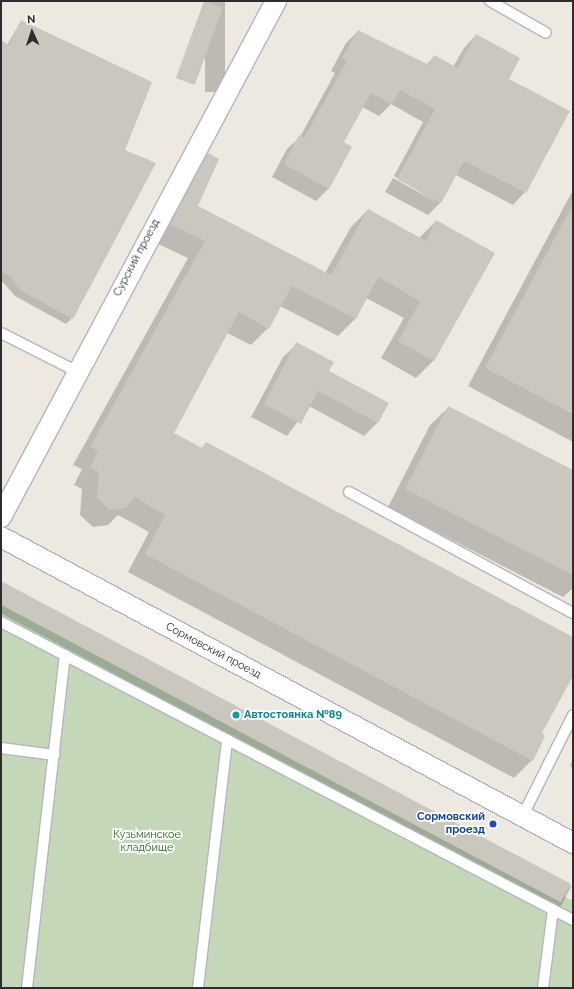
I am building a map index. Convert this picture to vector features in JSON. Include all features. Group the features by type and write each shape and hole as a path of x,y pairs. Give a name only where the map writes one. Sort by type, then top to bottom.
{"street":[{"name":"Сурский проезд","path":"1,517 76,371 276,1"},
{"name":"Сормовский проезд","path":"1,537 573,843"}],"lane":[{"path":"490,1 546,33"},
{"path":"1,333 76,371"},
{"path":"349,492 573,613"},
{"path":"1,622 573,920"},
{"path":"27,988 55,755 65,655"},
{"path":"522,817 573,715"},
{"path":"198,988 227,740"},
{"path":"1,748 55,755"},
{"path":"543,988 553,910"}],"green space":[{"name":"Кузьминское кладбище","path":"1,602 573,901 573,988 1,988"}],"building":[{"path":"204,1 223,8 195,85 176,78"},
{"path":"21,20 152,82 125,150 156,163 73,319 20,290 10,276 1,271 1,40 9,45"},
{"path":"358,30 429,65 434,55 458,68 476,34 520,58 509,79 570,111 526,193 464,161 441,203 397,179 435,109 400,90 392,104 371,93 344,142 352,147 329,189 284,164 299,135 304,138 347,61 342,58"},
{"path":"208,153 219,159 198,206 331,275 368,209 426,241 436,220 495,253 434,361 398,341 420,301 378,277 356,319 292,286 269,329 239,312 174,433 202,448 206,442 573,637 573,676 542,733 545,736 533,761 145,554 165,515 135,497 126,508 110,510 97,498 99,472 90,467 98,451 90,447 205,241 170,224"},
{"path":"573,204 573,414 485,368"},
{"path":"296,342 334,362 329,371 389,403 378,423 318,391 301,424 264,404"},
{"path":"448,406 573,470 573,575 405,489"},
{"name":"Автостоянка №89","path":"1,581 571,884 561,902 1,605"}],"place":[{"name":"Автостоянка №89","path":"236,715"},
{"name":"Сормовский проезд","path":"493,824"}]}
